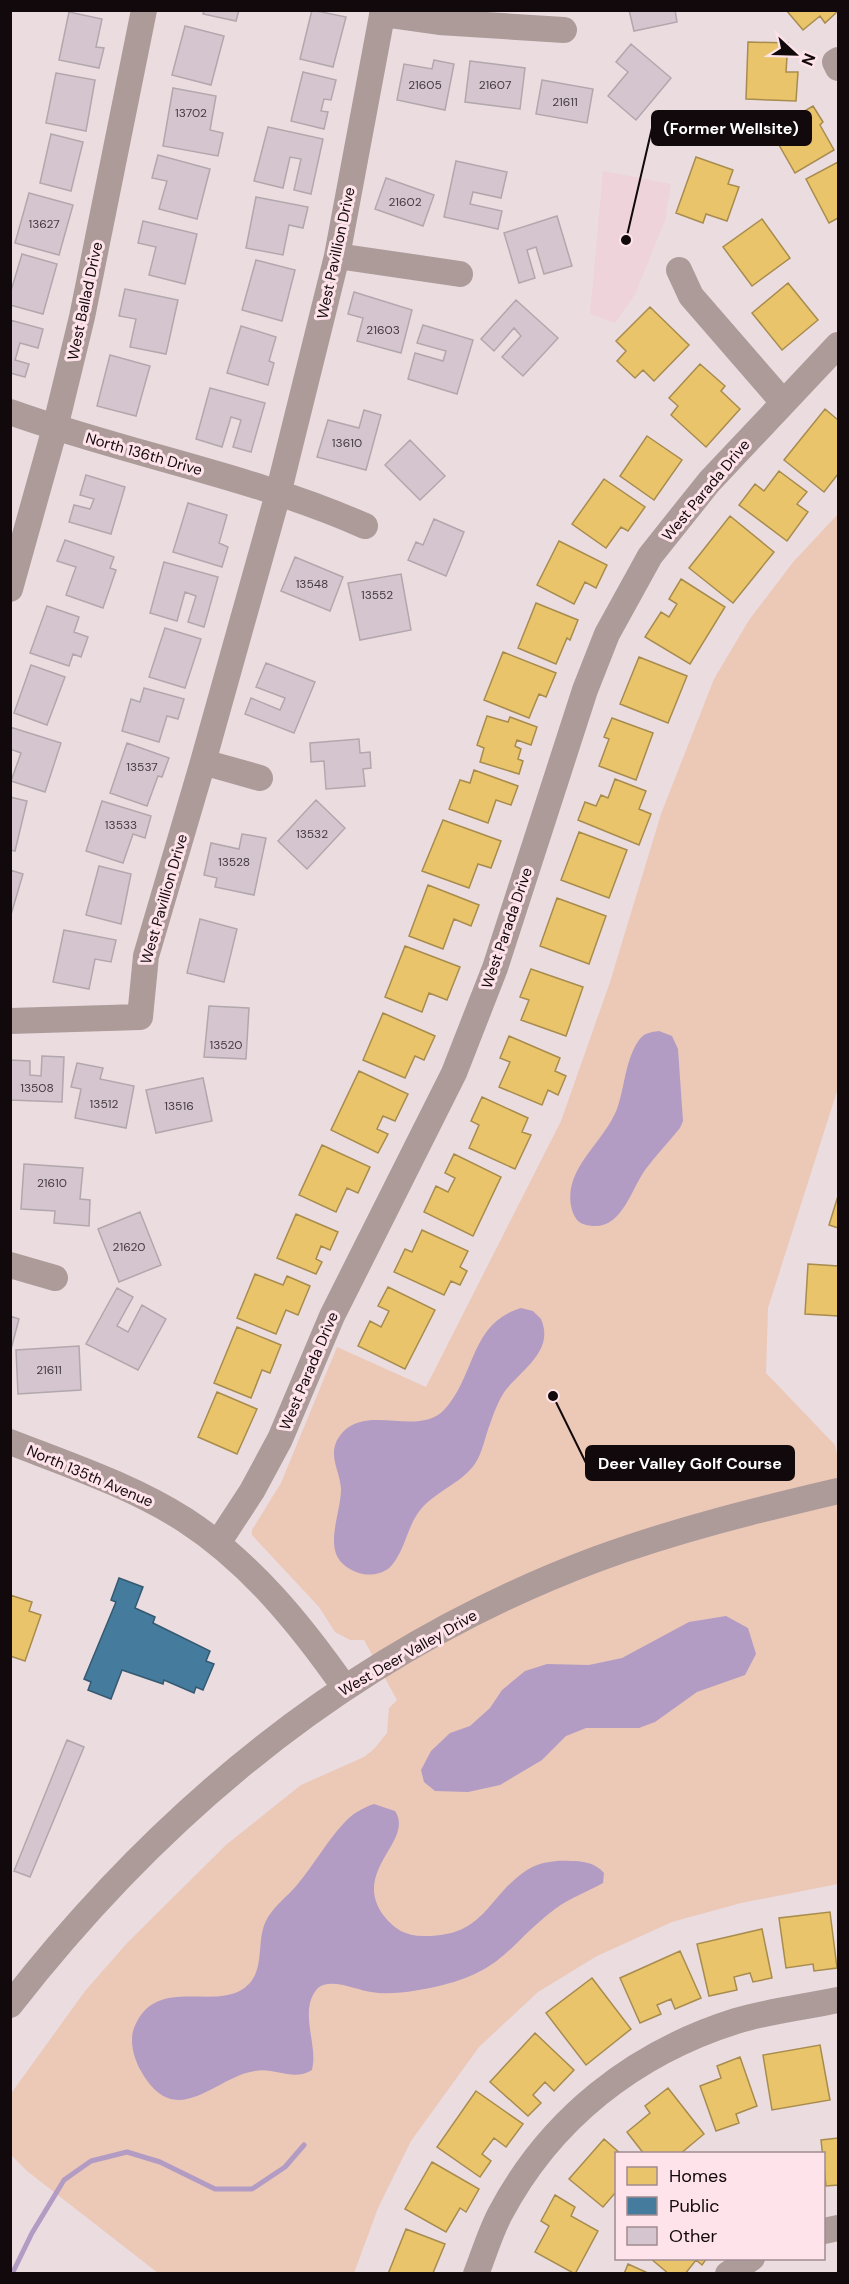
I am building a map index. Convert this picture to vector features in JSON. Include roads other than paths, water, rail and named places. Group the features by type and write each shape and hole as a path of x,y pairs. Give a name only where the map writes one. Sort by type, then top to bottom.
{"street":[{"name":"West Ballad Drive","path":"10,589 55,428 82,317 144,10"},
{"path":"382,12 439,22 564,30"},
{"name":"West Pavillion Drive","path":"10,1021 140,1017 146,956 204,762 278,494 337,256 382,12"},
{"path":"337,256 460,274"},
{"path":"679,270 691,296 783,402"},
{"name":"West Parada Drive","path":"218,1543 252,1491 280,1439 332,1316 454,1073 495,968 585,690 607,634 650,556 709,482 838,345"},
{"name":"North 136th Drive","path":"10,412 55,428 278,494"},
{"path":"278,494 365,526"},
{"path":"204,762 260,778"},
{"path":"10,1265 55,1278"},
{"name":"North 135th Avenue","path":"10,1442 129,1490 185,1520 218,1543 259,1580 345,1688"},
{"name":"West Deer Valley Drive","path":"10,2005 80,1918 211,1789 345,1688 460,1622 521,1592 595,1560 724,1518 838,1491"},
{"path":"476,2274 499,2215 535,2158 574,2115 628,2070 677,2043 737,2021 838,2000"},
{"path":"728,2274 750,2260"}],"waterway":[{"path":"12,2274 32,2233 64,2180 91,2161 127,2152 160,2162 215,2189 252,2189 285,2167 304,2145"}],"place":[{"name":"(Former Wellsite)","path":"626,240"},
{"name":"Deer Valley Golf Course","path":"553,1396"}]}
